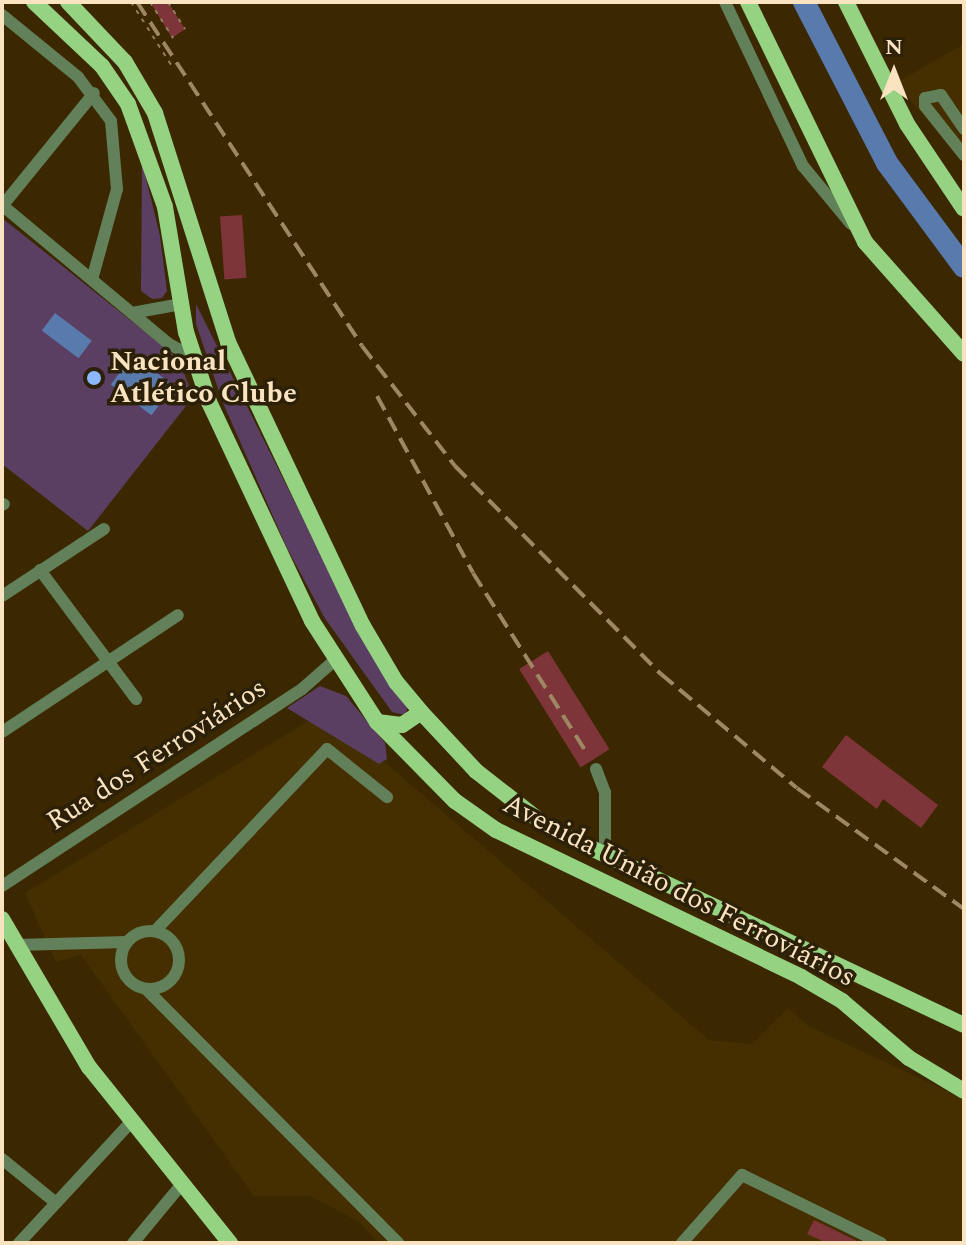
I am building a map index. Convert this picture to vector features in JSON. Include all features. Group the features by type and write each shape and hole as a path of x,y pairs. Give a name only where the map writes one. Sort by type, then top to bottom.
{"main road":[{"name":"Avenida União dos Ferroviários","path":"34,2 102,66 128,104 165,207 192,356 283,557 335,660 377,722 455,801 496,830 801,977 842,1001 909,1058 964,1091"},
{"name":"Avenida União dos Ferroviários","path":"68,2 125,62 155,113 219,318 363,626 396,682 421,712 511,802 605,857 964,1025"},
{"path":"53,20 68,2"},
{"path":"748,2 865,242 964,354"},
{"path":"846,2 907,124 964,209"},
{"path":"181,304 203,297 219,318"},
{"path":"377,722 402,725 421,712"},
{"path":"2,919 89,1067 130,1123 230,1243"}],"street":[{"path":"725,2 803,166 865,242"},
{"path":"2,15 78,77 94,93 111,121 117,189 93,276"},
{"path":"94,93 2,205 93,276 132,313 192,356"},
{"path":"961,146 925,106 925,98 941,95 964,129"},
{"path":"132,313 181,304"},
{"path":"2,596 104,529"},
{"path":"40,570 136,699"},
{"path":"2,732 178,615"},
{"name":"Rua dos Ferroviários","path":"2,886 302,689 335,660"},
{"path":"16,945 127,942 155,931 327,749 387,797"},
{"path":"596,769 605,792 605,857"},
{"path":"146,989 161,987 179,964 169,937 155,931"},
{"path":"127,942 123,970 146,989 398,1243"},
{"path":"19,1243 130,1123"},
{"path":"2,1159 55,1202"},
{"path":"682,1243 742,1175 881,1243"},
{"path":"133,1243 181,1185"}],"path":[{"path":"131,2 173,68"},
{"path":"150,2 173,38"},
{"path":"168,2 185,29"}],"shaded area":[{"path":"964,44 964,164 896,83"},
{"path":"142,162 160,236 167,291 162,298 152,299 141,291"},
{"name":"Nacional Atlético Clube","path":"2,218 179,359 193,397 88,531 2,464"},
{"path":"196,304 358,629 408,707 405,715 392,712 324,617 287,548 223,403 196,324"},
{"path":"320,686 346,696 385,743 387,759 379,764 287,708"},
{"path":"325,711 709,1040 752,1044 788,1008 808,1026 964,1099 964,1243 379,1243 358,1221 310,1196 254,1196 81,955 56,962 25,893"}],"water":[{"path":"55,313 92,341 78,358 42,331"},
{"path":"133,355 174,386 151,415 111,385"}],"building":[{"path":"150,2 168,2 185,29 172,38"},
{"path":"242,215 246,278 224,279 220,217"},
{"path":"548,651 609,749 581,767 519,669"},
{"path":"846,735 938,805 921,828 883,799 877,809 822,767"},
{"path":"814,1220 861,1243 827,1243 807,1234"}],"waterway":[{"path":"804,2 887,163 964,267"}],"railway":[{"path":"137,2 362,346 455,466 661,674 797,788 964,909"},
{"path":"377,396 473,573 588,755"}],"place":[{"name":"Nacional Atlético Clube","path":"94,378"}]}
